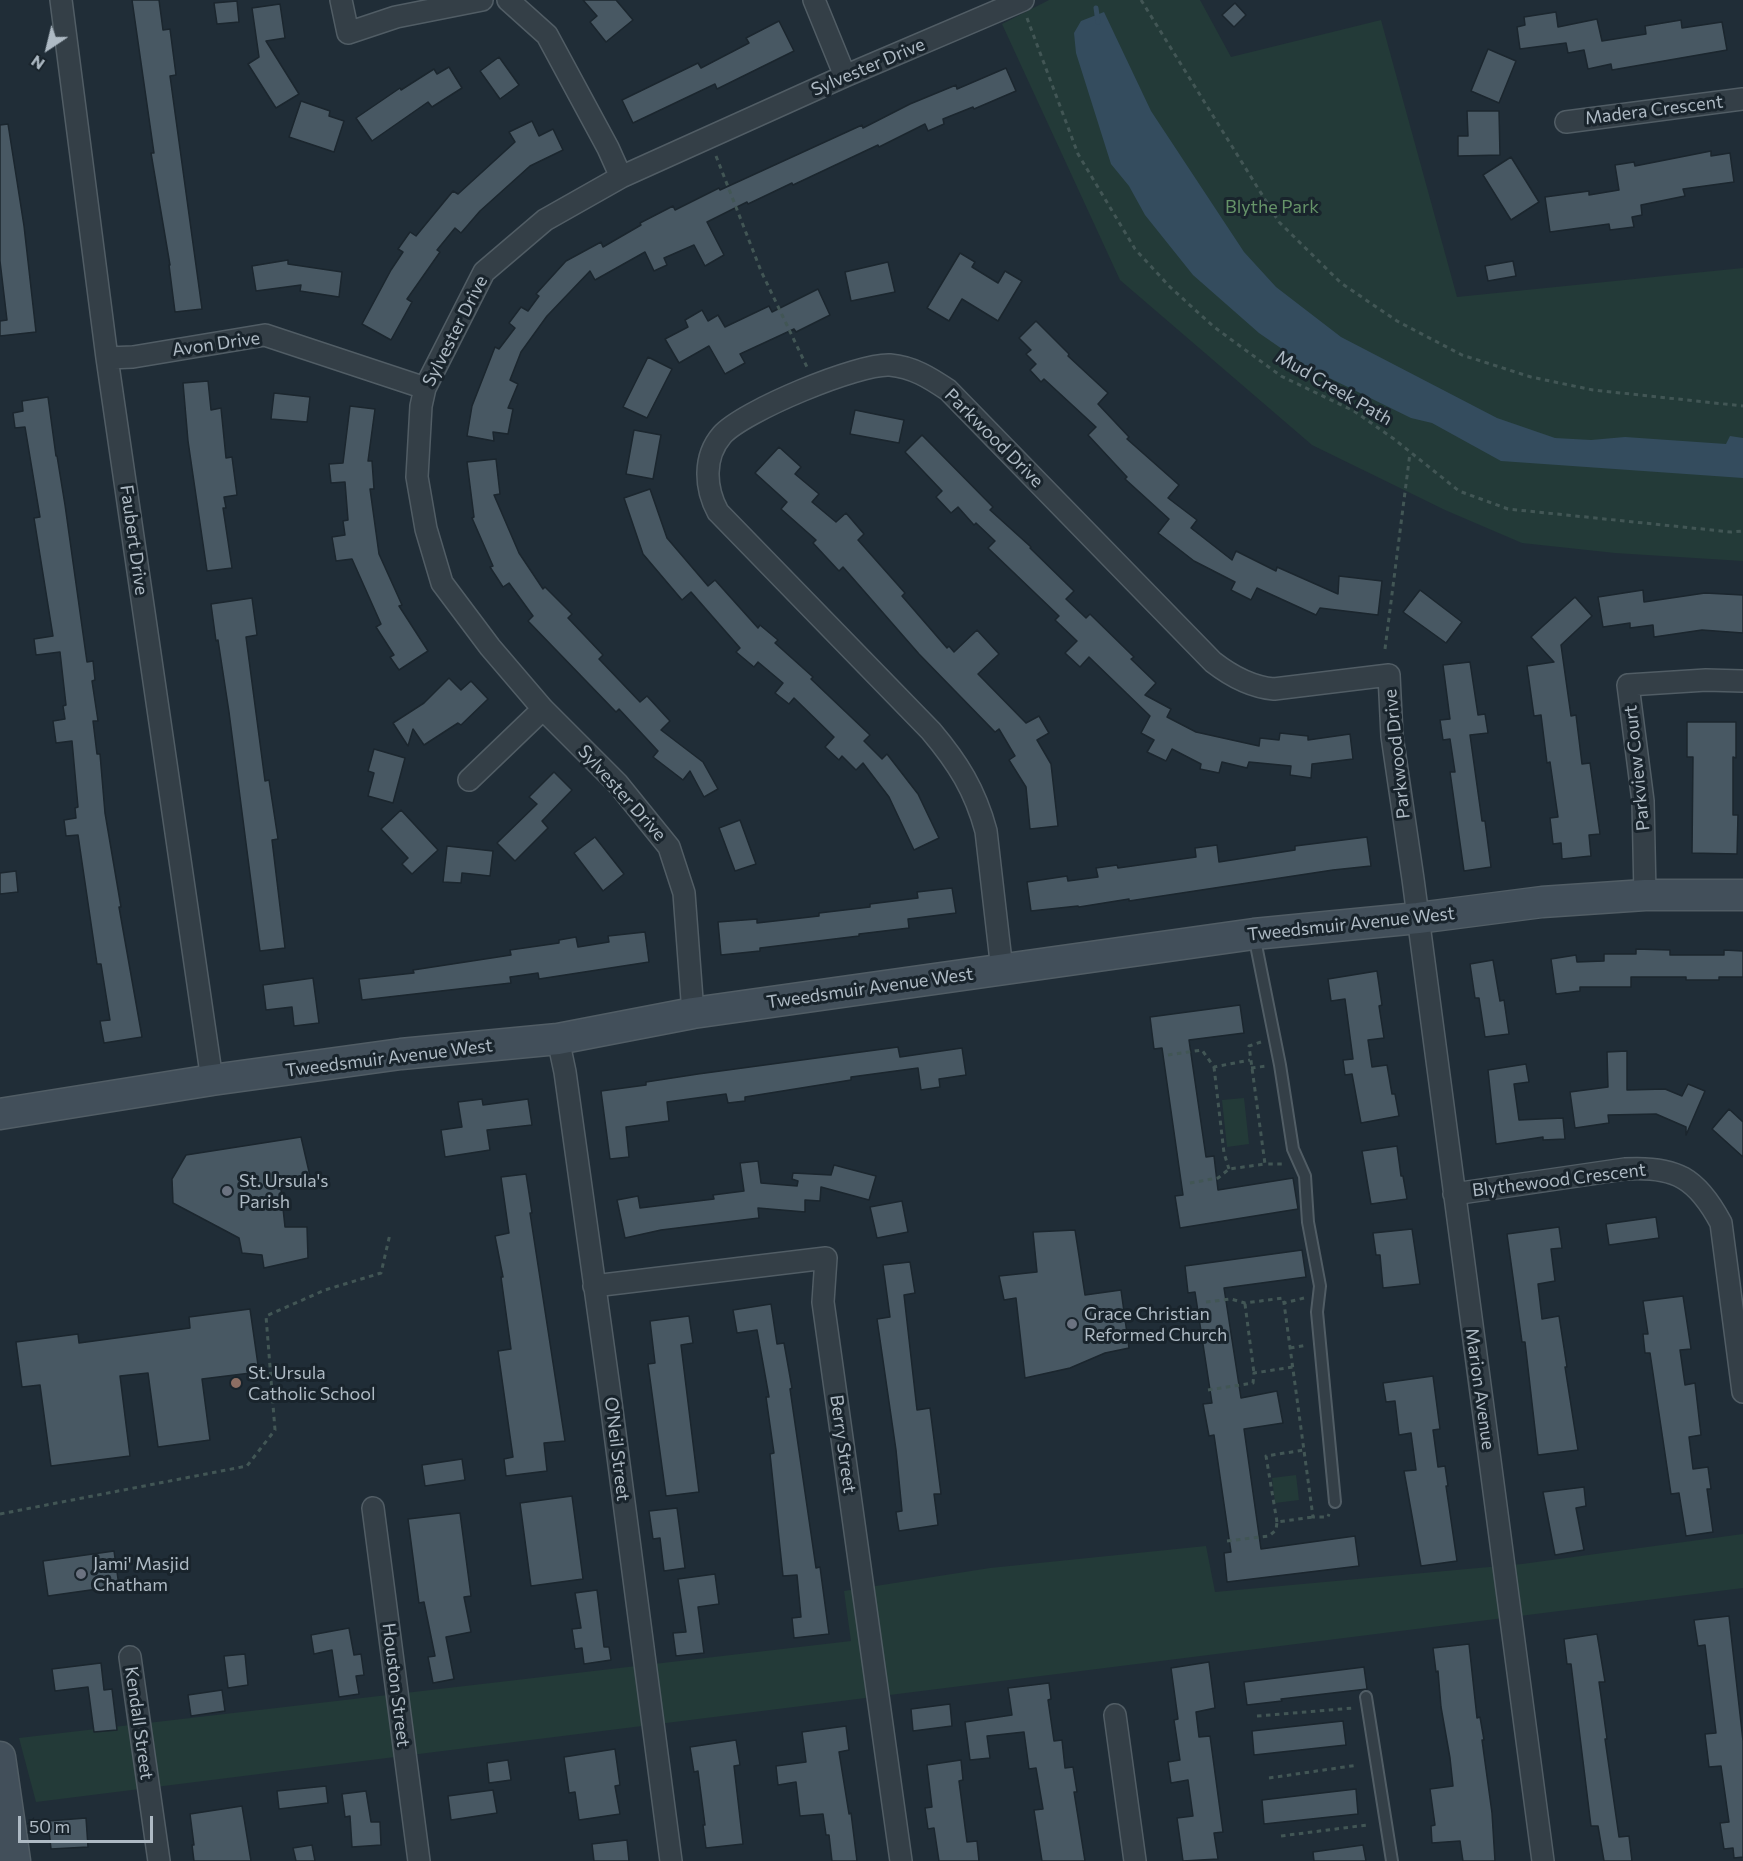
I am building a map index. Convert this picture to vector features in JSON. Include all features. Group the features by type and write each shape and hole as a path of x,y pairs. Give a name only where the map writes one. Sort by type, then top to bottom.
{"street":[{"name":"Faubert Drive","path":"61,0 107,358 212,1080"},
{"path":"341,0 348,33 396,17 482,0"},
{"path":"508,0 547,35 608,148 621,177"},
{"path":"814,0 845,76"},
{"name":"Sylvester Drive","path":"693,1013 684,893 669,847 618,784 543,709 490,647 442,582 426,529 417,477 424,388 484,272 545,220 621,177 845,76 1021,1"},
{"name":"Madera Crescent","path":"1566,122 1743,99"},
{"name":"Avon Drive","path":"107,358 133,357 265,335 424,388"},
{"name":"Parkwood Drive","path":"1002,970 986,831 971,787 955,759 931,731 718,512 708,489 707,474 715,446 723,434 737,422 815,385 862,368 891,365 919,372 948,390 1213,662 1234,676 1262,687 1274,689 1389,675 1392,736 1418,918"},
{"name":"Parkview Court","path":"1646,895 1644,801 1628,685 1706,680 1743,681"},
{"path":"469,780 543,709"},
{"name":"Tweedsmuir Avenue West","path":"0,1114 212,1080 400,1054 558,1039 693,1013 1254,934 1418,918 1542,902 1646,895 1743,895"},
{"name":"Marion Avenue","path":"1418,918 1543,1861"},
{"name":"O'Neil Street","path":"558,1039 609,1388 671,1861"},
{"name":"Blythewood Crescent","path":"1454,1194 1625,1168 1650,1167 1674,1173 1692,1183 1711,1203 1722,1223 1743,1392"},
{"name":"Berry Street","path":"594,1286 826,1258 823,1302 900,1861"},
{"name":"Houston Street","path":"373,1508 419,1861"},
{"name":"Kendall Street","path":"130,1657 159,1861"},
{"path":"1115,1715 1135,1861"},
{"path":"0,1757 15,1861"}],"lane":[{"path":"1254,934 1280,1065 1293,1149 1305,1176 1308,1222 1320,1286 1317,1312 1335,1502"},
{"path":"1367,1702 1392,1861"}],"path":[{"path":"1142,0 1279,222 1341,283 1397,321 1462,355 1531,377 1593,390 1743,406"},
{"name":"Mud Creek Path","path":"1021,1 1078,154 1135,249 1170,287 1214,327 1281,376 1354,411 1458,491 1508,509 1708,530 1743,531"},
{"path":"708,137 761,271 815,385"},
{"path":"1385,649 1410,453"},
{"path":"1260,1031 1262,1042 1249,1046 1265,1164"},
{"path":"1168,1054 1202,1050 1214,1067 1228,1169"},
{"path":"1214,1067 1250,1060"},
{"path":"1190,1183 1218,1178 1228,1169 1265,1164 1288,1164"},
{"path":"0,1514 247,1466 274,1430 266,1316 325,1290 381,1273 390,1234"},
{"path":"1206,1302 1231,1299 1245,1303 1283,1298 1313,1517"},
{"path":"1284,1303 1307,1298"},
{"path":"1208,1390 1252,1383 1254,1373 1245,1303"},
{"path":"1254,1373 1293,1367"},
{"path":"1227,1541 1269,1536 1276,1530 1266,1456 1304,1450"},
{"path":"1276,1522 1328,1517 1335,1502"},
{"path":"1257,1716 1367,1702"},
{"path":"1269,1778 1358,1765"},
{"path":"1281,1836 1367,1825"}],"green space":[{"name":"Blythe Park","path":"1049,0 1200,0 1231,57 1381,20 1457,297 1743,268 1743,561 1615,553 1522,543 1445,510 1312,445 1120,280 1002,24"},
{"path":"1244,1098 1249,1144 1227,1147 1222,1100"},
{"path":"1296,1475 1299,1500 1275,1503 1272,1478"},
{"path":"1743,1534 1743,1588 36,1802 19,1738 851,1641 844,1591 990,1568 1206,1546 1215,1592 1522,1564"}],"water":[{"path":"1104,12 1151,111 1244,252 1276,287 1341,337 1497,418 1555,438 1591,440 1625,437 1726,444 1730,436 1743,438 1743,478 1501,461 1432,423 1411,418 1311,369 1259,333 1193,275 1145,215 1129,186 1111,164 1076,53 1074,33 1081,21"}],"building":[{"path":"132,0 159,0 163,30 170,29 176,75 170,76 202,309 175,312 170,265 151,153 154,153"},
{"path":"583,0 616,0 633,20 606,42 590,22 597,16"},
{"path":"237,1 239,22 217,24 214,3"},
{"path":"1235,3 1246,15 1234,27 1222,15"},
{"path":"280,4 285,38 266,41 299,94 276,108 248,64 259,57 252,8"},
{"path":"1556,12 1558,27 1597,19 1602,41 1646,34 1645,26 1681,20 1682,28 1722,22 1727,50 1612,70 1611,64 1588,69 1584,50 1568,53 1566,43 1520,49 1517,27 1525,25 1524,17"},
{"path":"779,21 794,51 717,89 715,84 633,123 622,100 698,63 701,68 749,43 746,38"},
{"path":"1488,49 1516,61 1499,103 1471,91"},
{"path":"499,57 519,85 500,99 480,71"},
{"path":"449,67 462,88 432,107 428,102 372,141 356,118 400,88 401,90 434,69 437,74"},
{"path":"1006,68 1016,91 943,119 944,124 928,131 925,124 879,147 878,145 748,204 747,202 707,222 724,255 705,266 694,245 664,258 667,265 654,271 645,252 595,280 590,271 547,316 521,352 510,380 518,384 508,408 513,409 508,434 493,432 494,441 467,436 472,406 495,347 499,349 515,328 509,323 521,307 528,311 539,296 536,294 566,261 601,242 603,247 641,225 640,223 673,206 675,210 719,188 720,190 862,125 863,128 910,104 956,85 957,89"},
{"path":"301,101 330,111 329,116 344,121 334,152 289,137"},
{"path":"1467,111 1499,111 1500,155 1458,156 1458,136 1468,136"},
{"path":"532,121 539,136 553,129 563,150 530,166 480,211 461,233 455,228 437,250 440,252 407,299 412,302 391,340 362,324 403,252 398,249 410,232 416,236 453,191 458,194 515,142 509,132"},
{"path":"8,124 24,226 36,332 0,336 0,321 7,320 0,261 0,125"},
{"path":"1711,151 1711,156 1730,153 1734,182 1683,189 1685,196 1641,205 1642,215 1632,217 1634,227 1610,230 1609,224 1550,232 1545,197 1589,191 1589,195 1619,190 1615,165 1634,162 1635,166"},
{"path":"1511,157 1539,202 1511,220 1483,175"},
{"path":"960,253 975,262 972,267 998,283 1005,271 1022,281 998,321 962,299 949,321 927,308"},
{"path":"288,260 288,264 342,272 339,297 300,291 301,285 256,291 252,266"},
{"path":"1513,261 1516,276 1488,281 1485,266"},
{"path":"888,262 895,292 851,301 845,272"},
{"path":"818,289 830,315 796,332 794,329 740,354 745,363 725,374 709,346 679,363 665,339 688,327 685,320 702,310 708,321 718,315 725,327 769,306 772,312"},
{"path":"1036,321 1069,354 1068,356 1108,393 1098,404 1129,437 1127,439 1179,485 1168,498 1197,520 1191,528 1232,560 1236,551 1276,571 1277,567 1338,594 1339,576 1382,581 1378,615 1320,608 1316,615 1257,588 1251,600 1231,590 1235,582 1194,561 1158,533 1169,519 1125,479 1127,477 1088,435 1096,427 1044,379 1041,382 1030,370 1036,364 1026,354 1031,350 1019,338"},
{"path":"648,357 672,369 647,418 623,407"},
{"path":"208,381 211,410 221,408 226,458 232,457 237,495 224,497 226,508 223,508 232,568 207,571 188,441 183,383"},
{"path":"274,393 310,397 307,422 271,419"},
{"path":"48,397 87,662 93,661 95,680 92,681 98,721 93,721 97,754 100,754 105,813 142,1037 104,1043 100,1021 110,1020 101,964 97,964 78,835 66,836 64,820 76,818 75,808 78,807 72,741 56,743 53,721 65,719 63,706 66,705 60,652 36,655 34,639 53,636 34,518 40,517 25,427 15,428 13,413 23,411 22,401"},
{"path":"350,406 375,409 368,461 372,461 374,489 370,489 379,554 402,605 399,606 428,651 399,670 390,657 394,655 376,627 381,624 352,559 336,561 332,537 345,535 343,521 348,520 345,482 331,483 329,464 343,463"},
{"path":"855,410 904,420 899,443 850,434"},
{"path":"634,430 661,435 653,479 626,474"},
{"path":"922,435 993,507 990,510 1031,547 1074,591 1066,599 1086,618 1090,614 1134,657 1131,659 1156,683 1145,695 1171,709 1167,717 1196,732 1259,746 1260,738 1279,740 1280,733 1308,736 1308,740 1350,734 1353,759 1312,764 1311,778 1290,775 1291,766 1249,762 1247,768 1222,762 1219,773 1200,769 1201,764 1172,749 1166,761 1147,752 1154,740 1141,733 1150,716 1089,657 1080,667 1065,653 1077,641 1055,620 1059,616 988,548 995,541 976,523 974,525 958,507 951,513 936,497 942,491 905,452"},
{"path":"779,447 801,467 795,474 819,494 812,502 836,522 846,513 864,534 858,540 905,593 902,596 947,648 949,646 954,652 977,630 999,654 978,674 1026,723 1039,716 1049,733 1037,740 1051,764 1058,826 1030,829 1026,787 1009,760 1015,756 999,729 995,732 919,654 843,567 839,571 813,543 816,540 781,509 787,502 755,473"},
{"path":"496,459 500,494 494,495 519,553 543,589 545,587 572,614 568,618 603,655 599,659 640,702 647,696 670,721 661,730 703,762 718,789 704,797 690,771 683,780 653,757 658,751 619,709 616,712 528,621 533,616 509,583 503,587 490,567 493,566 472,518 474,517 467,462"},
{"path":"650,489 667,538 708,586 715,580 758,628 760,625 778,640 775,643 813,677 811,679 870,735 864,741 882,759 887,754 918,794 939,838 914,850 889,797 863,763 856,770 842,756 839,760 825,747 834,737 794,698 789,704 775,693 783,683 758,662 754,667 736,652 740,648 691,592 682,600 643,554 624,498"},
{"path":"1420,590 1462,622 1446,643 1403,612"},
{"path":"1643,590 1644,602 1705,593 1743,595 1743,633 1702,630 1654,637 1653,625 1630,628 1630,623 1603,627 1598,597"},
{"path":"1575,597 1592,616 1561,645 1571,716 1576,715 1582,764 1590,763 1600,834 1589,835 1591,856 1562,859 1561,843 1553,844 1550,818 1558,817 1550,762 1547,763 1541,715 1534,716 1527,666 1554,662 1531,637"},
{"path":"252,598 257,635 246,637 265,781 269,780 278,839 272,840 285,948 260,951 229,712 211,604"},
{"path":"1470,662 1478,715 1485,714 1488,733 1470,735 1491,867 1464,871 1450,772 1455,772 1450,739 1443,740 1440,720 1450,719 1443,665"},
{"path":"449,678 461,690 471,681 488,699 461,725 458,723 424,745 413,729 408,746 393,723 424,703"},
{"path":"1687,722 1736,722 1736,758 1733,757 1733,815 1738,815 1737,854 1692,853 1693,757 1687,757"},
{"path":"374,749 405,758 393,803 368,796 374,773 368,771"},
{"path":"554,772 572,790 542,821 548,828 515,861 497,843 537,804 529,797"},
{"path":"401,810 438,850 412,874 402,864 408,858 381,829"},
{"path":"740,820 756,864 735,871 719,828"},
{"path":"595,837 624,874 603,891 574,853"},
{"path":"1367,837 1371,866 1129,901 1129,899 1079,907 1031,911 1027,882 1067,876 1068,881 1098,877 1096,868 1117,865 1118,868 1196,857 1195,848 1217,845 1219,862 1295,850 1295,846"},
{"path":"447,846 493,851 490,876 462,873 461,883 443,882"},
{"path":"16,871 18,892 0,894 0,873"},
{"path":"952,888 956,913 908,919 909,928 721,955 718,922 757,919 757,923 819,916 819,913 918,898 917,892"},
{"path":"645,932 649,962 539,979 538,973 510,977 511,983 362,1000 359,979 414,973 413,970 511,955 510,950 559,943 559,940 576,937 578,947 609,942 608,936"},
{"path":"1636,949 1670,950 1670,955 1724,955 1724,950 1743,951 1743,977 1686,980 1686,977 1631,977 1631,987 1580,987 1580,991 1556,994 1551,959 1576,955 1577,962 1604,961 1604,954 1636,954"},
{"path":"1493,960 1500,1001 1504,1000 1509,1034 1485,1037 1479,998 1475,998 1470,964"},
{"path":"1377,971 1384,1038 1368,1040 1372,1067 1387,1065 1399,1116 1361,1123 1352,1074 1345,1075 1343,1060 1353,1059 1345,999 1331,1001 1328,979"},
{"path":"313,978 319,1023 294,1026 292,1007 266,1010 263,985"},
{"path":"1240,1005 1244,1033 1189,1040 1206,1157 1214,1156 1218,1190 1293,1178 1298,1209 1180,1228 1175,1196 1183,1195 1162,1048 1154,1049 1150,1017"},
{"path":"898,1047 900,1057 962,1048 966,1075 939,1079 940,1087 921,1090 918,1068 851,1077 851,1080 745,1097 745,1101 728,1103 726,1094 667,1102 669,1121 626,1127 629,1157 610,1159 601,1091 646,1085 646,1082 698,1074"},
{"path":"1627,1051 1627,1090 1665,1089 1682,1096 1688,1084 1705,1091 1686,1135 1686,1127 1656,1114 1608,1115 1609,1123 1575,1128 1570,1092 1608,1087 1607,1052"},
{"path":"1526,1064 1529,1082 1514,1084 1519,1120 1563,1118 1565,1139 1543,1140 1543,1137 1496,1144 1488,1070"},
{"path":"482,1099 483,1105 528,1099 532,1125 487,1130 490,1150 445,1157 441,1130 462,1127 458,1102"},
{"path":"1729,1109 1743,1122 1743,1157 1712,1129"},
{"name":"St. Ursula's Parish","path":"301,1137 310,1176 280,1180 285,1227 307,1227 308,1258 264,1268 262,1255 242,1253 239,1238 173,1203 172,1179 186,1155"},
{"path":"1397,1146 1407,1199 1371,1204 1362,1151"},
{"path":"758,1161 761,1183 797,1186 798,1181 792,1179 793,1173 831,1175 834,1165 876,1176 869,1200 821,1187 820,1201 805,1200 805,1212 758,1208 759,1218 661,1230 625,1238 617,1200 638,1196 640,1208 714,1199 713,1195 744,1191 740,1163"},
{"path":"526,1174 565,1441 544,1443 547,1471 506,1476 504,1459 513,1457 498,1351 511,1349 501,1277 503,1277 495,1236 509,1233 501,1177"},
{"path":"902,1201 908,1232 877,1238 870,1207"},
{"path":"1656,1217 1659,1238 1609,1245 1606,1224"},
{"path":"1559,1227 1562,1248 1551,1249 1555,1281 1538,1284 1542,1319 1559,1316 1578,1450 1538,1455 1525,1342 1522,1342 1507,1234"},
{"path":"1412,1229 1420,1284 1383,1288 1380,1255 1376,1255 1373,1233"},
{"name":"Grace Christian Reformed Church","path":"1075,1230 1085,1295 1121,1290 1129,1348 1105,1353 1070,1368 1025,1378 1016,1298 1004,1300 999,1276 1037,1272 1033,1232"},
{"path":"1302,1250 1306,1277 1224,1288 1241,1398 1277,1391 1283,1423 1244,1429 1261,1549 1355,1536 1359,1566 1227,1582 1224,1553 1231,1552 1214,1435 1209,1436 1203,1404 1212,1403 1195,1292 1188,1293 1185,1266"},
{"path":"910,1262 915,1293 904,1295 917,1410 930,1408 941,1494 934,1494 938,1525 899,1531 896,1512 902,1511 896,1450 877,1319 890,1317 883,1265"},
{"path":"1683,1296 1691,1349 1680,1350 1685,1385 1695,1383 1701,1435 1689,1437 1693,1469 1708,1467 1711,1489 1707,1489 1713,1532 1686,1536 1679,1493 1671,1494 1650,1353 1645,1353 1643,1334 1648,1334 1643,1301"},
{"path":"771,1304 777,1344 784,1343 792,1388 790,1389 816,1568 820,1567 829,1634 794,1638 792,1618 801,1617 797,1575 783,1576 770,1454 774,1453 766,1397 769,1397 757,1330 737,1333 733,1310"},
{"path":"250,1309 259,1372 202,1379 210,1440 158,1447 148,1373 120,1376 130,1456 51,1466 40,1385 22,1387 16,1342 78,1334 79,1343 190,1328 189,1317"},
{"path":"689,1316 693,1343 681,1345 699,1492 666,1496 648,1364 655,1363 650,1321"},
{"path":"1433,1376 1440,1429 1433,1430 1438,1467 1445,1466 1457,1561 1421,1566 1404,1471 1416,1470 1411,1433 1399,1435 1395,1401 1386,1402 1383,1383"},
{"path":"462,1459 465,1480 425,1486 422,1465"},
{"path":"1584,1487 1586,1506 1576,1508 1584,1550 1555,1555 1543,1492"},
{"path":"572,1496 583,1579 531,1586 520,1503"},
{"path":"677,1508 685,1568 664,1571 660,1538 653,1539 649,1511"},
{"path":"460,1513 471,1596 464,1597 471,1632 446,1637 454,1679 433,1683 428,1657 435,1656 424,1602 419,1603 408,1519"},
{"name":"Jami' Masjid Chatham","path":"114,1551 119,1586 48,1596 43,1561"},
{"path":"715,1574 719,1604 698,1607 704,1653 676,1656 673,1633 686,1632 678,1579"},
{"path":"597,1590 604,1647 609,1647 611,1660 584,1664 582,1648 575,1649 572,1629 581,1628 575,1593"},
{"path":"1729,1616 1743,1741 1743,1857 1734,1858 1733,1848 1724,1849 1720,1823 1729,1822 1721,1766 1709,1767 1705,1734 1716,1733 1705,1645 1698,1646 1694,1620"},
{"path":"349,1628 354,1655 361,1654 364,1675 356,1676 359,1694 339,1697 332,1650 314,1654 311,1635"},
{"path":"1597,1634 1605,1682 1599,1682 1607,1739 1605,1739 1619,1837 1629,1836 1632,1861 1604,1861 1598,1826 1591,1826 1571,1664 1567,1664 1564,1639"},
{"path":"1469,1644 1477,1718 1480,1717 1484,1740 1482,1740 1492,1813 1495,1861 1463,1861 1460,1841 1432,1843 1431,1826 1435,1825 1430,1789 1453,1786 1433,1648"},
{"path":"245,1654 248,1685 228,1688 224,1656"},
{"path":"1209,1662 1215,1708 1196,1712 1199,1737 1210,1736 1223,1832 1214,1833 1218,1859 1183,1861 1177,1818 1193,1816 1188,1780 1171,1783 1168,1762 1180,1760 1174,1720 1178,1719 1171,1668"},
{"path":"101,1663 104,1690 112,1689 117,1730 94,1732 88,1687 55,1691 52,1669"},
{"path":"1364,1667 1367,1689 1247,1705 1244,1682"},
{"path":"1049,1683 1051,1699 1048,1700 1054,1741 1062,1740 1065,1768 1073,1767 1077,1792 1074,1792 1085,1861 1042,1861 1034,1810 1043,1809 1036,1768 1029,1769 1024,1732 987,1736 990,1758 970,1760 965,1722 1012,1715 1008,1688"},
{"path":"222,1690 225,1711 191,1716 188,1695"},
{"path":"950,1704 952,1726 913,1731 911,1709"},
{"path":"1343,1721 1346,1745 1254,1755 1252,1731"},
{"path":"846,1726 849,1750 839,1752 849,1814 851,1813 857,1861 832,1861 829,1835 826,1835 823,1814 800,1816 796,1782 778,1785 776,1766 806,1762 802,1732"},
{"path":"736,1740 740,1765 734,1766 743,1844 706,1848 698,1771 694,1772 690,1747"},
{"path":"615,1749 620,1785 615,1786 620,1814 579,1820 575,1792 569,1793 564,1757"},
{"path":"508,1760 511,1780 489,1783 487,1763"},
{"path":"961,1760 963,1780 959,1781 967,1842 977,1841 979,1861 939,1861 934,1828 928,1829 925,1808 932,1807 927,1765"},
{"path":"326,1786 328,1803 279,1809 277,1791"},
{"path":"1356,1789 1358,1814 1264,1824 1262,1800"},
{"path":"493,1790 497,1813 451,1820 448,1796"},
{"path":"366,1791 371,1822 380,1822 381,1845 352,1847 350,1816 345,1817 342,1794"},
{"path":"242,1806 251,1861 194,1861 190,1814"},
{"path":"86,1818 88,1847 51,1849 48,1821"},
{"path":"627,1840 629,1861 594,1861 592,1844"},
{"path":"312,1845 315,1861 296,1861 293,1848"},
{"path":"1363,1845 1366,1861 1314,1861 1313,1852"}],"waterway":[{"path":"1096,8 1098,22"}],"place":[{"name":"St. Ursula's Parish","path":"227,1191"},
{"name":"Grace Christian Reformed Church","path":"1072,1324"},
{"name":"St. Ursula Catholic School","path":"236,1383"},
{"name":"Jami' Masjid Chatham","path":"81,1574"}]}
